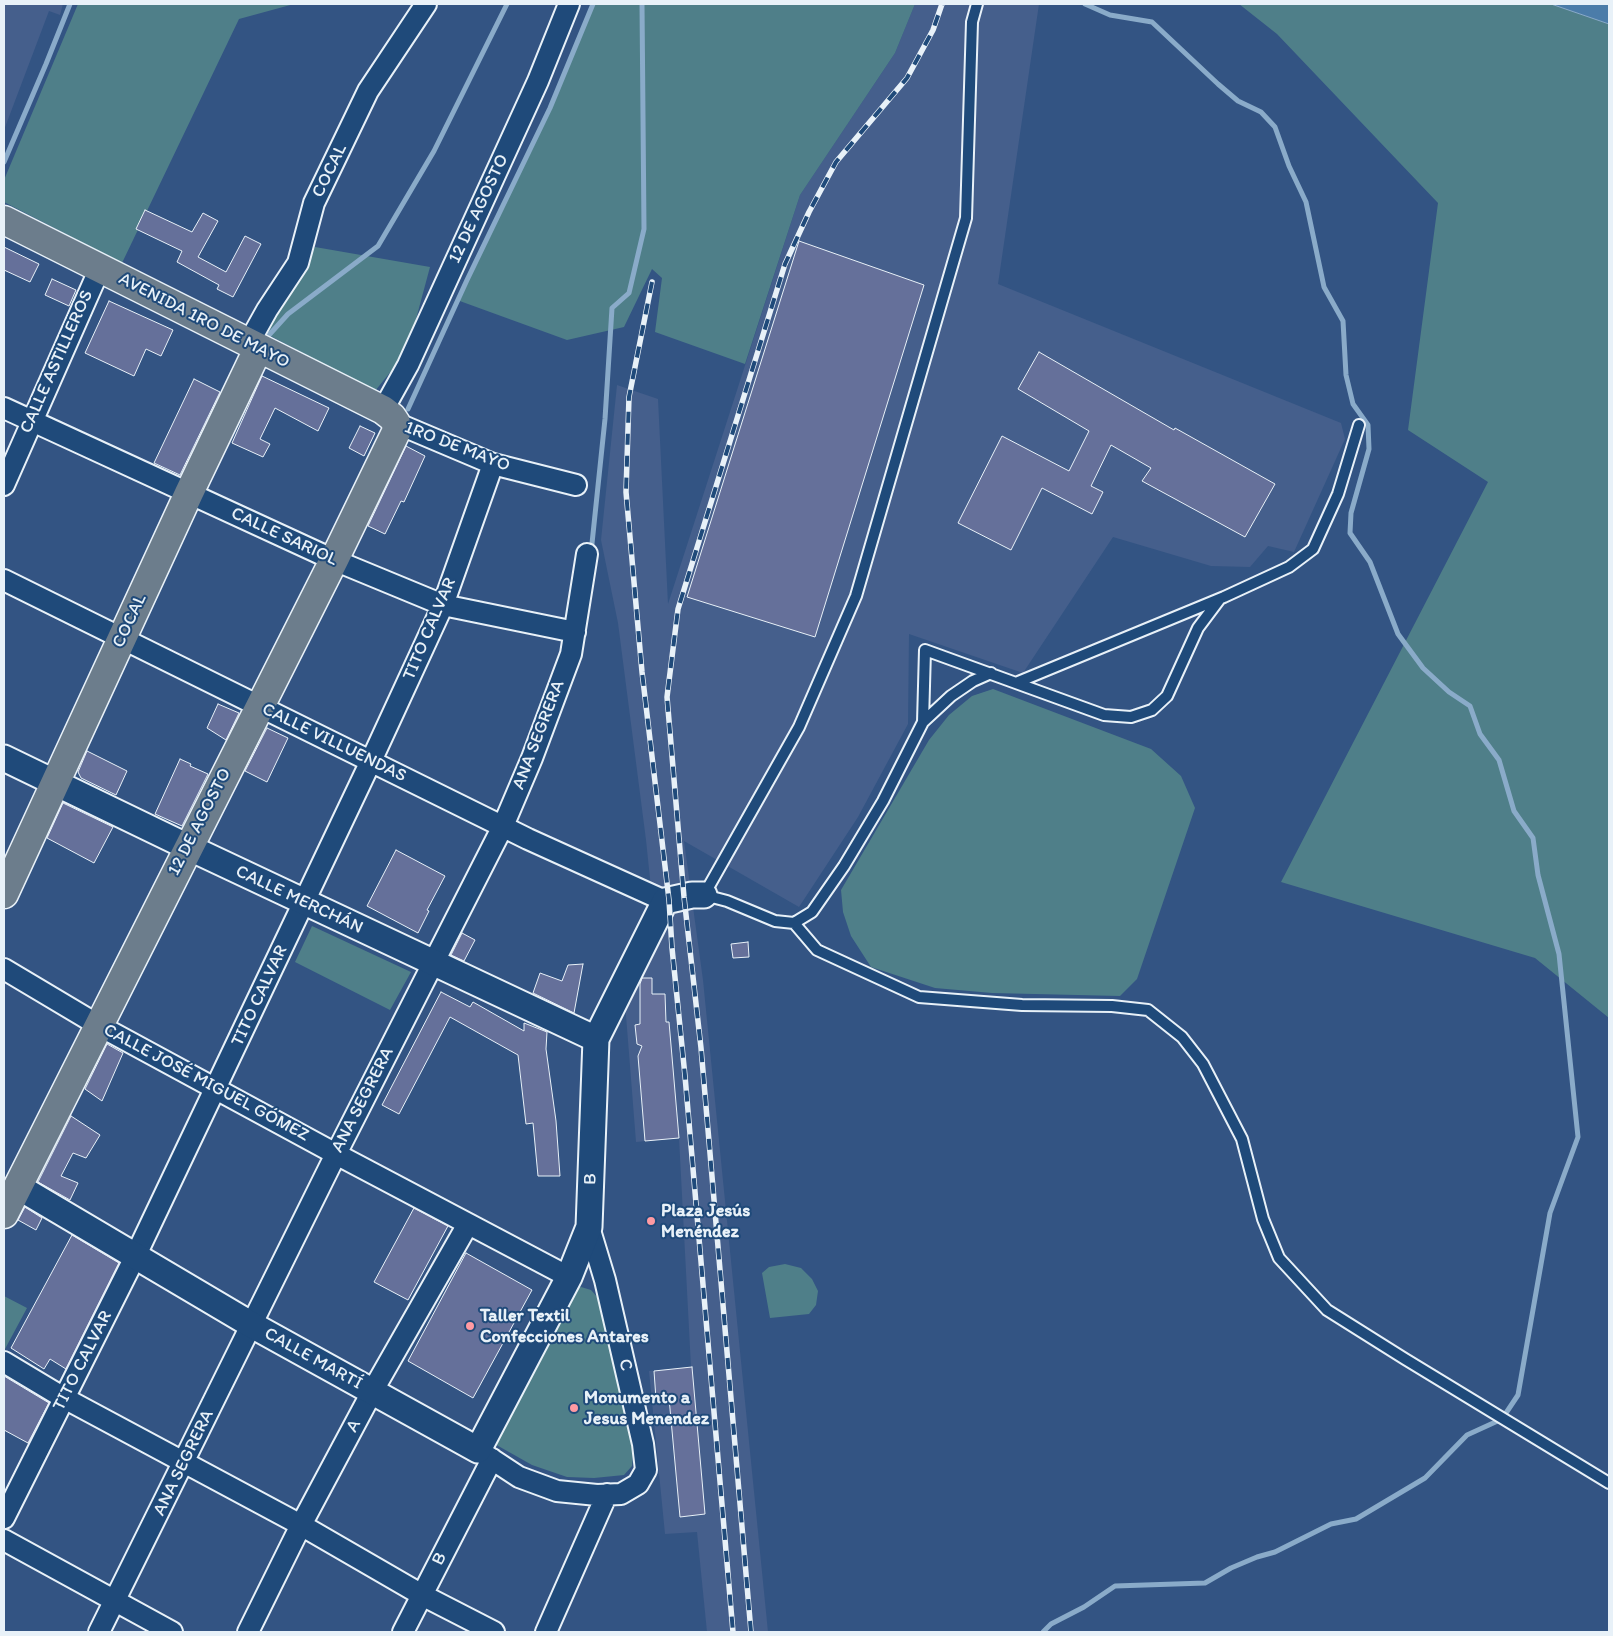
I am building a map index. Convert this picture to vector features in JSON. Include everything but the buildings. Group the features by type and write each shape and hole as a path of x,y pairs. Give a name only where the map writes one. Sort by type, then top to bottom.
{"main road":[{"name":"AVENIDA 1RO DE MAYO","path":"4,220 253,346 392,421"},
{"name":"COCAL","path":"4,894 54,782 123,638 189,493 253,346"},
{"name":"12 DE AGOSTO","path":"4,1214 334,560 392,421"}],"street":[{"name":"COCAL","path":"253,346 267,310 298,263 314,203 368,91 426,4"},
{"name":"12 DE AGOSTO","path":"392,421 408,365 538,81 569,4"},
{"name":"CALLE ASTILLEROS","path":"4,485 100,268"},
{"name":"CALLE SARIOL","path":"4,408 334,560 443,605 576,632"},
{"name":"1RO DE MAYO","path":"392,421 493,464 576,485"},
{"name":"TITO CALVAR","path":"4,1518 135,1257 371,761 443,605 493,464"},
{"name":"ANA SEGRERA","path":"99,1632 432,962 503,826 536,749 571,654 587,554"},
{"name":"CALLE VILLUENDAS","path":"4,580 503,826 667,901"},
{"name":"CALLE MERCHÁN","path":"4,758 188,847 596,1039"},
{"path":"667,901 692,895 704,895"},
{"name":"B","path":"403,1632 422,1595 485,1454 569,1277 589,1227 596,1039 667,901"},
{"name":"CALLE JOSÉ MIGUEL GÓMEZ","path":"4,970 98,1025 569,1277"},
{"name":"CALLE MARTÍ","path":"18,1186 252,1325 485,1454 519,1477 557,1492 614,1494"},
{"name":"A","path":"248,1632 301,1525 372,1392 468,1224"},
{"name":"C","path":"546,1632 614,1494 638,1484 646,1470 644,1444 605,1280 589,1227"},
{"path":"4,1362 64,1398 301,1525 422,1595 494,1632"},
{"path":"4,1540 172,1632"}],"lane":[{"path":"977,4 972,22 966,218 856,596 799,727 704,895 775,922 794,923 812,912 844,866 884,801 923,722 951,696 973,681 990,673"},
{"path":"1018,682 1220,599 1289,567 1313,549 1338,494 1359,425"},
{"path":"923,722 925,650 1104,714 1131,717 1152,710 1167,696 1198,628 1220,599"},
{"path":"794,923 817,950 919,998 1022,1005 1112,1006 1148,1010 1182,1037 1204,1064 1242,1140 1263,1219 1279,1258 1327,1310 1609,1482"}],"shaded area":[{"path":"4,4 63,4 60,15 49,11 4,130"},
{"path":"915,4 1039,4 998,284 1341,423 1345,439 1294,552 1268,546 1250,567 1211,566 1113,537 1023,673 909,634 908,724 858,817 799,907 684,841 703,980 768,1632 707,1632 697,1532 665,1534 649,1371 691,1367 679,1138 636,1142 624,990 655,927 646,840 618,623 601,540 617,385 658,399 668,604 800,195 895,53"},
{"path":"1551,4 1609,4 1609,24"}],"green space":[{"path":"78,4 294,4 239,19 122,263 4,202 4,180"},
{"path":"593,4 915,4 895,53 800,195 745,364 655,332 662,278 652,269 624,327 567,340 457,300 550,108"},
{"path":"1239,4 1551,4 1609,24 1609,1018 1535,958 1281,882 1488,482 1408,430 1438,203 1277,34"},
{"path":"315,247 430,267 412,334 396,365 375,391 265,333"},
{"path":"993,689 1151,749 1181,776 1195,808 1137,979 1120,996 992,993 935,988 871,967 851,936 843,912 841,890 929,740 949,715 972,696"},
{"path":"312,926 411,972 390,1010 295,962"},
{"path":"785,1264 801,1268 812,1279 818,1291 816,1305 809,1314 770,1318 762,1273 769,1267"},
{"path":"581,1287 591,1290 599,1299 634,1442 632,1466 624,1475 594,1478 567,1477 532,1465 493,1443 571,1289"},
{"path":"4,1296 27,1308 5,1349 4,1349"}],"waterway":[{"path":"4,162 70,4"},
{"path":"269,335 288,314 378,246 434,151 507,4"},
{"path":"408,409 467,280 550,108 593,4"},
{"path":"591,553 605,419 612,308 629,293 644,229 642,4"},
{"path":"1043,1632 1051,1624 1084,1607 1115,1586 1205,1583 1231,1568 1275,1552 1331,1524 1356,1519 1425,1478 1467,1435 1502,1419 1518,1395 1550,1213 1578,1137 1559,954 1538,875 1533,838 1514,811 1499,760 1480,734 1470,706 1449,692 1423,668 1398,634 1370,562 1350,533 1351,513 1369,449 1368,425 1353,404 1346,375 1343,321 1324,287 1306,202 1289,166 1275,127 1261,112 1238,101 1218,84 1152,22 1110,15 1085,4"}],"railway":[{"path":"751,1632 701,1048 684,897 667,697 678,609 785,264 809,212 836,162 907,78 933,30 942,4"},
{"path":"652,282 629,397 626,492 642,672 669,900 733,1632"}],"place":[{"name":"Plaza Jesús Menéndez","path":"651,1221"},
{"name":"Taller Textil Confecciones Antares","path":"470,1326"},
{"name":"Monumento a Jesus Menendez","path":"574,1408"}]}
